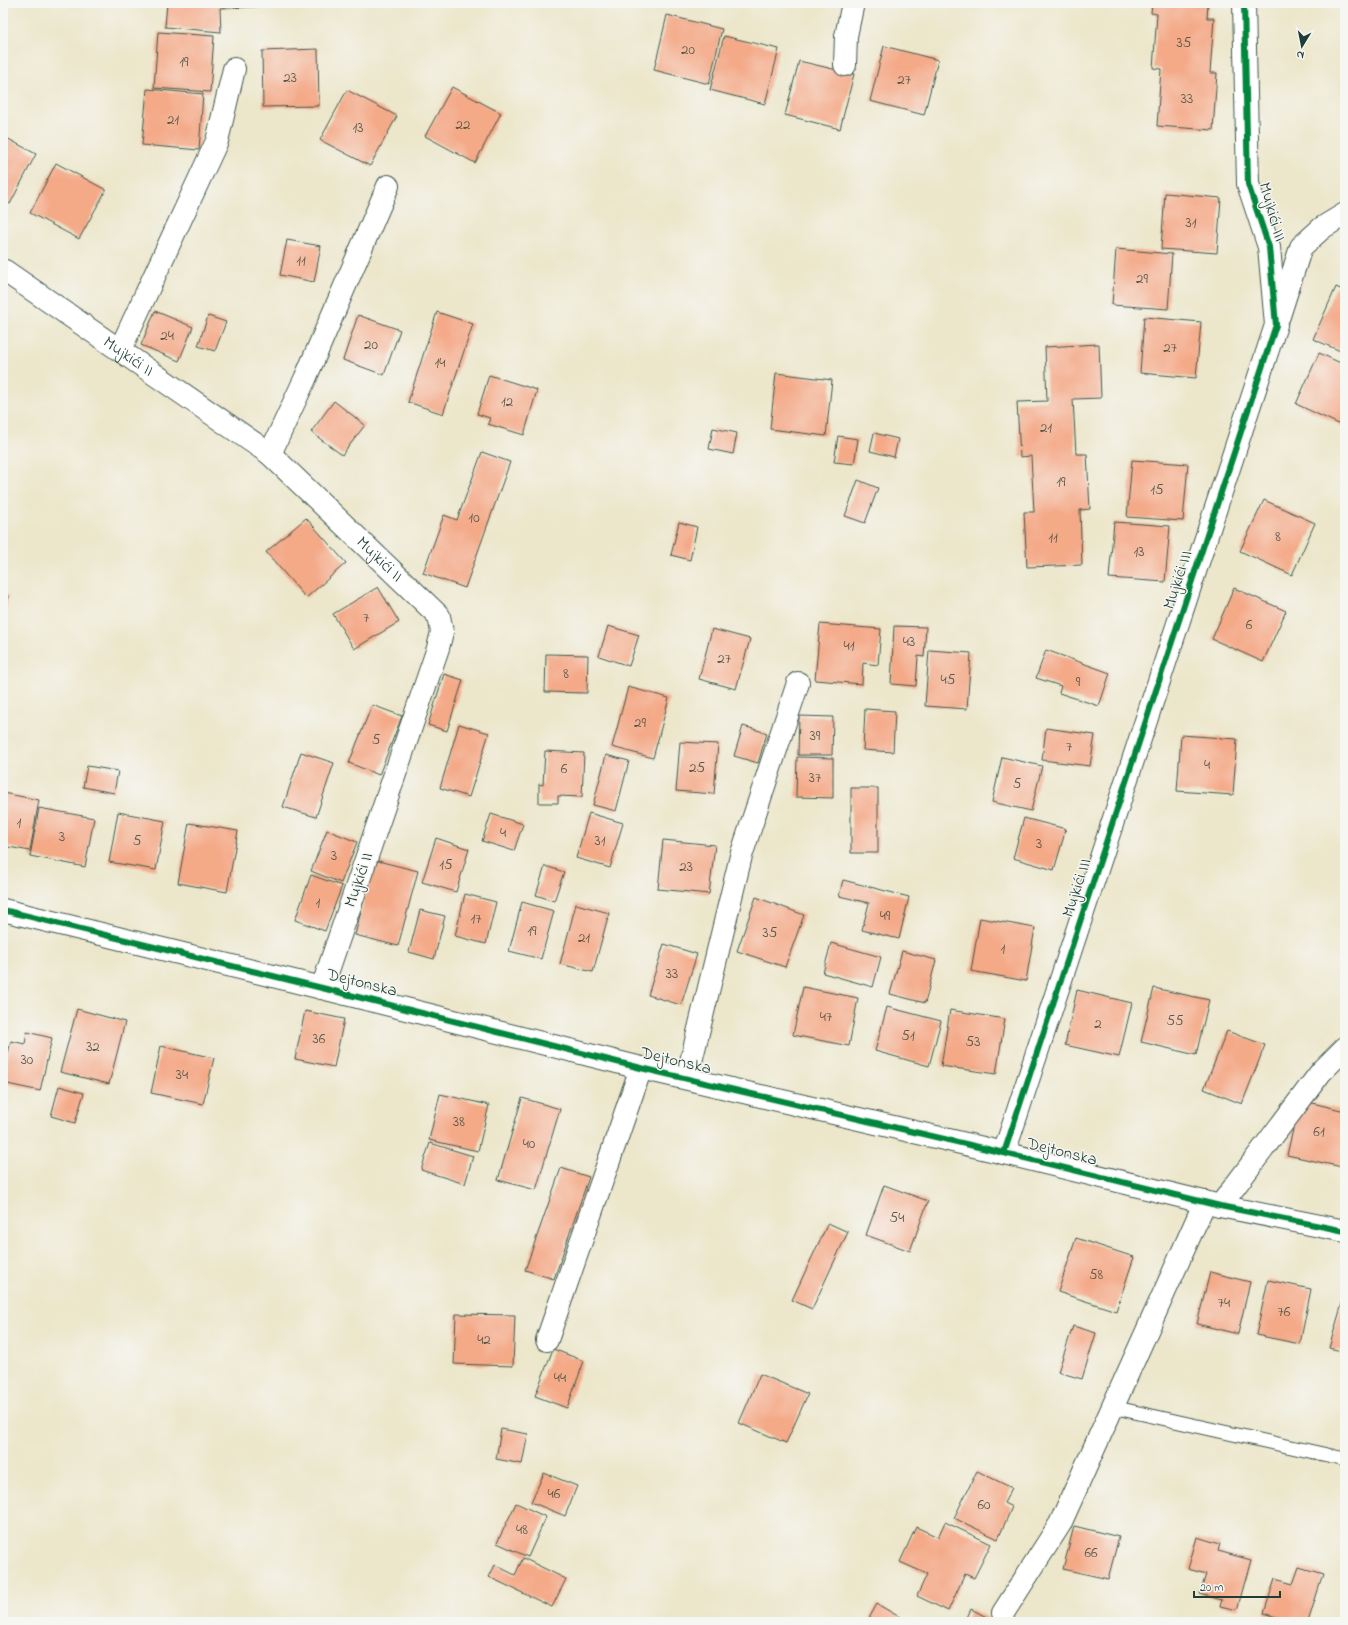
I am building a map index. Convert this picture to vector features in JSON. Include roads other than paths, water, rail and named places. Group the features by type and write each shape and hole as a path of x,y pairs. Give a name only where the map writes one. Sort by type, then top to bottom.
{"street":[{"path":"845,65 846,36 853,3"},
{"name":"Mujkići III","path":"1004,1153 1276,325 1268,247 1248,184 1244,3"},
{"path":"120,350 217,141 234,69"},
{"path":"270,454 305,379 388,186"},
{"path":"1276,325 1301,247 1322,228 1345,214"},
{"name":"Mujkići II","path":"5,271 270,454 439,616 442,632 438,648 322,988"},
{"path":"687,1078 741,856 798,683"},
{"name":"Dejtonska","path":"3,910 641,1068 1004,1153 1212,1204 1345,1231"},
{"path":"1003,1613 1060,1524 1112,1407 1212,1204 1321,1072 1345,1048"},
{"path":"547,1340 641,1068"}],"lane":[{"path":"1112,1407 1345,1459"}]}
